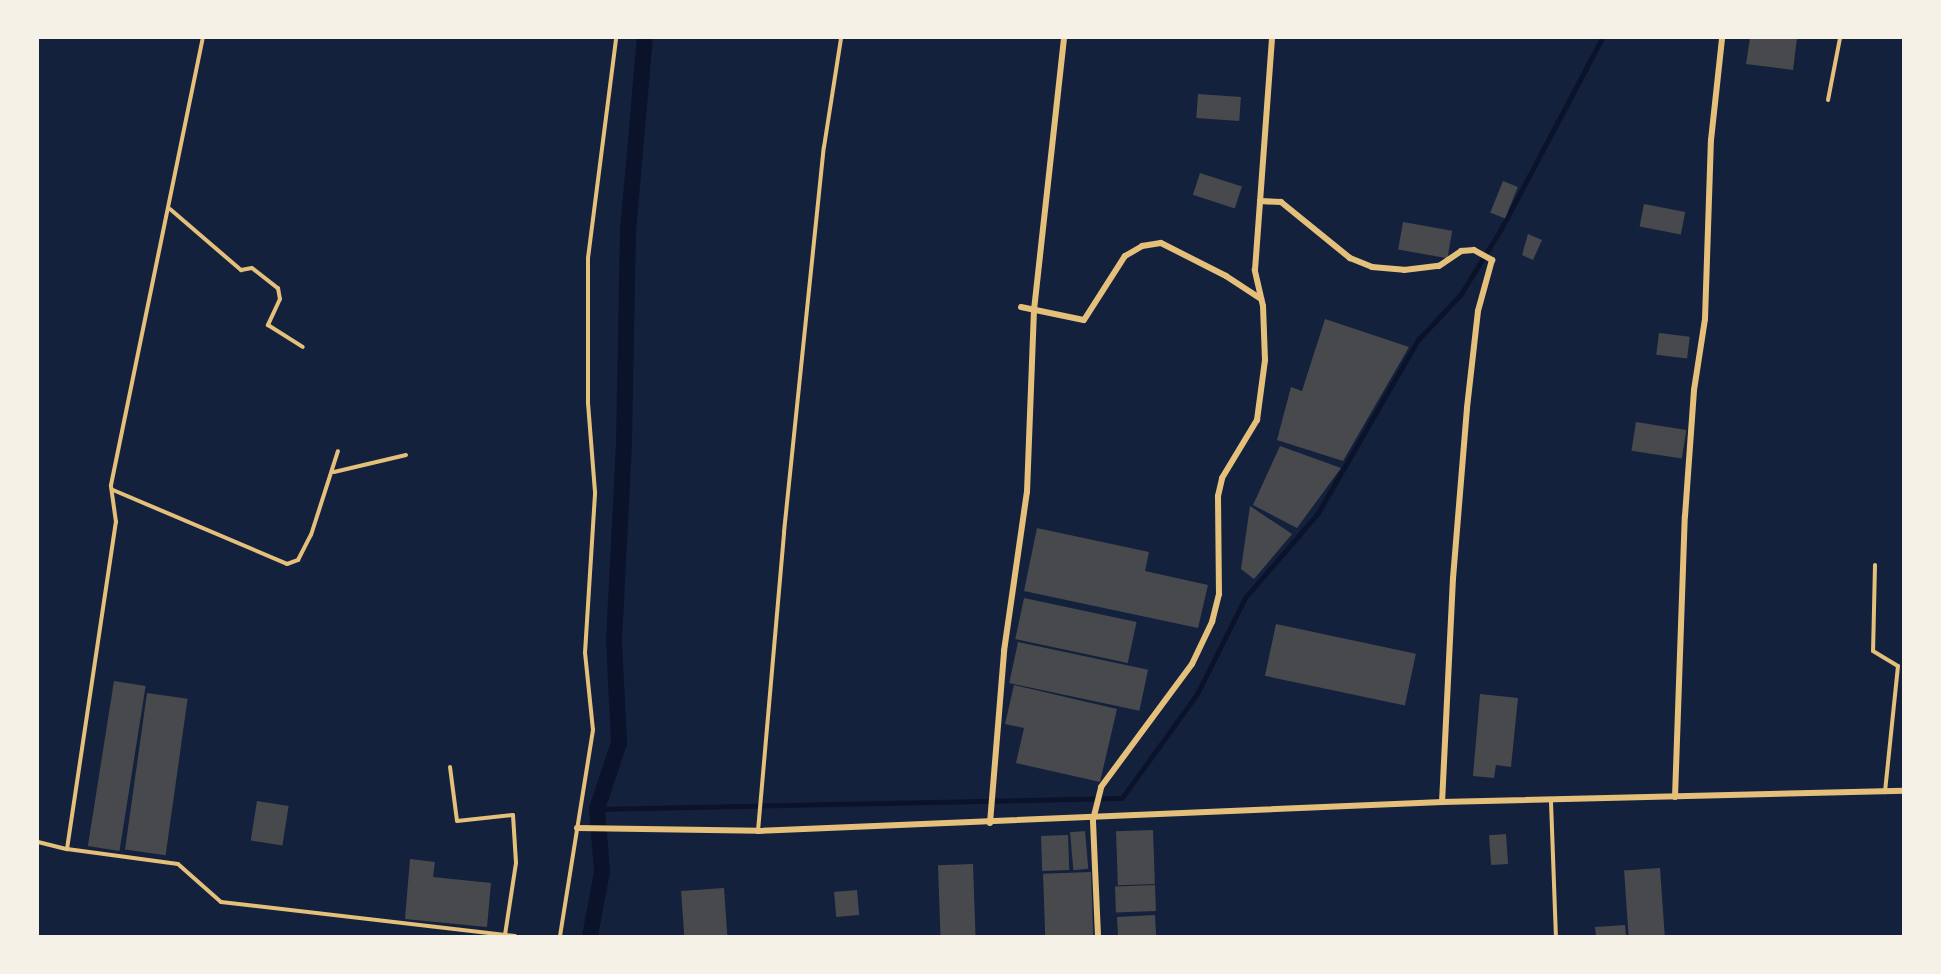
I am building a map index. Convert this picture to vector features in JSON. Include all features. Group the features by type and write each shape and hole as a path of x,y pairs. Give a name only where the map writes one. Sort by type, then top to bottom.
{"street":[{"path":"990,823 1004,651 1027,492 1034,310 1064,38"},
{"path":"1098,936 1093,820 1101,787 1192,664 1212,622 1219,594 1218,496 1222,478 1257,420 1265,360 1262,299 1255,270 1272,38"},
{"path":"1675,797 1685,516 1694,390 1705,319 1711,140 1722,38"},
{"path":"1260,201 1281,202 1350,258 1372,267 1404,270 1438,266 1461,251 1474,250 1492,260 1478,311 1467,408 1453,578 1442,802"},
{"path":"1021,307 1084,320 1125,256 1142,246 1161,243 1189,255 1262,299"},
{"path":"577,828 758,831 1093,820 1442,802 1551,802 1904,791"}],"lane":[{"path":"67,849 116,522 112,490 203,38"},
{"path":"560,936 593,730 585,653 595,492 588,404 588,258 616,38"},
{"path":"758,831 786,509 824,147 841,38"},
{"path":"1828,100 1840,38"},
{"path":"170,209 241,270 258,271 278,288 280,299 268,325 303,347"},
{"path":"112,490 286,564 298,560 311,535 338,451"},
{"path":"333,472 406,455"},
{"path":"1875,565 1873,651 1898,666 1885,793"},
{"path":"450,767 457,821 513,815 516,863 505,935"},
{"path":"1551,802 1556,936"},
{"path":"38,842 67,849 178,864 221,902 515,936"}],"building":[{"path":"1750,38 1797,38 1793,70 1746,64"},
{"path":"1198,94 1241,97 1239,121 1196,118"},
{"path":"1200,173 1242,187 1235,208 1193,195"},
{"path":"1503,181 1518,187 1505,219 1490,213"},
{"path":"1644,204 1685,212 1681,235 1640,227"},
{"path":"1403,222 1452,231 1447,258 1398,250"},
{"path":"1528,234 1542,240 1533,260 1522,255"},
{"path":"1325,319 1409,347 1343,461 1277,440 1291,387 1302,391"},
{"path":"1659,333 1690,337 1687,359 1656,355"},
{"path":"1636,422 1686,430 1682,459 1631,451"},
{"path":"1280,446 1341,468 1297,528 1253,505"},
{"path":"1250,506 1292,534 1254,579 1241,569"},
{"path":"1037,528 1149,552 1145,571 1208,585 1198,628 1024,591"},
{"path":"1024,598 1136,622 1128,663 1015,639"},
{"path":"1276,624 1416,654 1405,706 1265,676"},
{"path":"1018,642 1148,670 1139,711 1009,683"},
{"path":"114,681 146,686 119,851 88,846"},
{"path":"1014,685 1117,709 1100,782 1016,763 1024,728 1005,724"},
{"path":"147,693 188,699 166,855 125,849"},
{"path":"1480,694 1518,698 1511,767 1496,765 1494,778 1473,776"},
{"path":"257,801 289,806 282,846 251,841"},
{"path":"1153,830 1155,884 1118,885 1116,831"},
{"path":"1085,831 1088,869 1073,870 1070,832"},
{"path":"1506,834 1508,864 1491,865 1489,835"},
{"path":"1068,835 1069,870 1042,871 1041,836"},
{"path":"410,859 435,862 433,877 491,883 487,927 405,919"},
{"path":"973,864 976,936 940,936 938,865"},
{"path":"1660,868 1665,936 1629,936 1624,871"},
{"path":"1091,872 1093,936 1045,936 1043,874"},
{"path":"1155,885 1156,911 1116,912 1115,886"},
{"path":"724,888 727,936 684,936 681,891"},
{"path":"857,890 859,915 836,917 834,892"},
{"path":"1155,915 1156,936 1118,936 1117,917"},
{"path":"1625,925 1626,936 1596,936 1595,927"}],"waterway":[{"path":"590,936 602,872 597,809 619,743 614,641 624,441 628,231 645,38"},
{"path":"597,809 1122,798 1197,694 1245,598 1318,513 1418,340 1461,294 1501,229 1602,38"}]}
